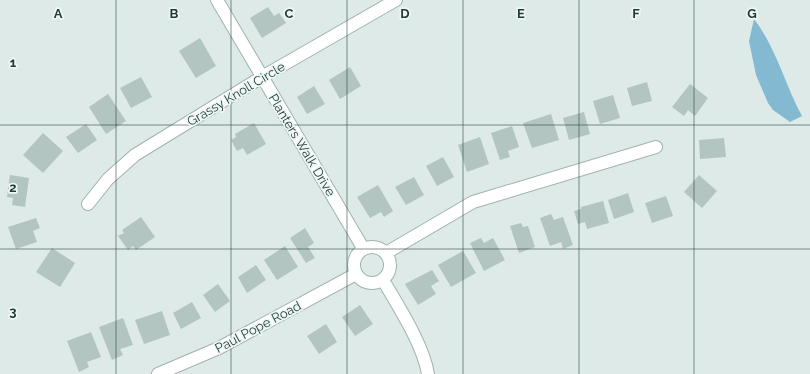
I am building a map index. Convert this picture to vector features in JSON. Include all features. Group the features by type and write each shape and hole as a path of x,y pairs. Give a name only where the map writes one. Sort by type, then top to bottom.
{"street":[{"name":"Planters Walk Drive","path":"217,0 363,248"},
{"name":"Grassy Knoll Circle","path":"88,204 108,179 135,155 262,77 396,0"},
{"path":"386,253 473,202 656,147"},
{"path":"376,246 386,253 390,264 387,276 383,280 377,283 365,282 356,274 354,269 355,256 363,248 376,246"},
{"name":"Paul Pope Road","path":"158,374 219,348 356,274"},
{"path":"383,280 406,321 427,364 428,374"}],"water":[{"path":"754,19 762,30 774,54 802,116 790,122 773,110 768,103 756,75 749,41"}],"building":[{"path":"268,7 274,16 279,13 286,23 262,38 250,18"},
{"path":"200,38 216,66 196,78 179,51"},
{"path":"350,67 361,86 340,99 329,80"},
{"path":"141,77 152,97 131,108 120,88"},
{"path":"647,82 652,101 632,106 627,88"},
{"path":"690,84 708,98 695,116 688,110 684,116 672,107"},
{"path":"314,86 325,104 307,114 297,97"},
{"path":"108,94 126,121 106,134 89,107"},
{"path":"613,95 620,118 600,124 593,101"},
{"path":"584,112 590,134 569,140 563,118"},
{"path":"551,114 559,140 532,148 523,123"},
{"path":"254,123 266,144 247,155 243,148 237,151 231,140 236,137 235,134"},
{"path":"86,124 97,140 78,153 66,137"},
{"path":"512,126 519,147 508,151 510,157 500,160 491,133"},
{"path":"43,133 63,151 43,173 23,155"},
{"path":"480,137 489,164 467,172 458,145"},
{"path":"724,138 726,157 700,159 699,140"},
{"path":"443,157 454,177 437,186 426,166"},
{"path":"10,175 29,178 25,207 12,205 13,198 7,197"},
{"path":"699,175 717,191 702,208 684,192"},
{"path":"414,177 424,195 406,205 395,187"},
{"path":"378,185 393,211 384,217 381,212 370,218 357,197"},
{"path":"628,193 634,212 614,219 608,200"},
{"path":"666,196 673,216 652,223 645,203"},
{"path":"603,201 609,223 587,229 585,222 578,224 574,211 581,209 581,207"},
{"path":"551,214 554,220 563,217 573,245 563,249 561,242 550,246 540,218"},
{"path":"141,217 155,237 136,250 133,246 128,250 118,236 124,233 122,230"},
{"path":"36,218 40,228 33,231 37,242 16,249 8,227"},
{"path":"521,223 523,227 528,226 535,247 519,253 510,226"},
{"path":"305,228 314,243 308,247 315,258 306,263 290,238"},
{"path":"481,238 484,243 493,238 505,260 484,271 470,243"},
{"path":"285,246 298,267 277,280 264,260"},
{"path":"52,248 75,263 60,287 36,272"},
{"path":"463,251 476,273 451,287 438,265"},
{"path":"256,265 266,280 247,293 238,277"},
{"path":"432,270 439,281 431,286 436,294 418,305 405,284"},
{"path":"218,284 230,301 215,312 203,295"},
{"path":"192,302 201,318 181,329 173,313"},
{"path":"360,305 373,324 355,336 342,317"},
{"path":"162,311 170,335 144,344 135,320"},
{"path":"123,318 133,345 120,349 123,355 112,360 99,327"},
{"path":"326,324 337,342 319,354 307,336"},
{"path":"91,332 101,357 87,362 89,367 79,372 67,341"}]}
